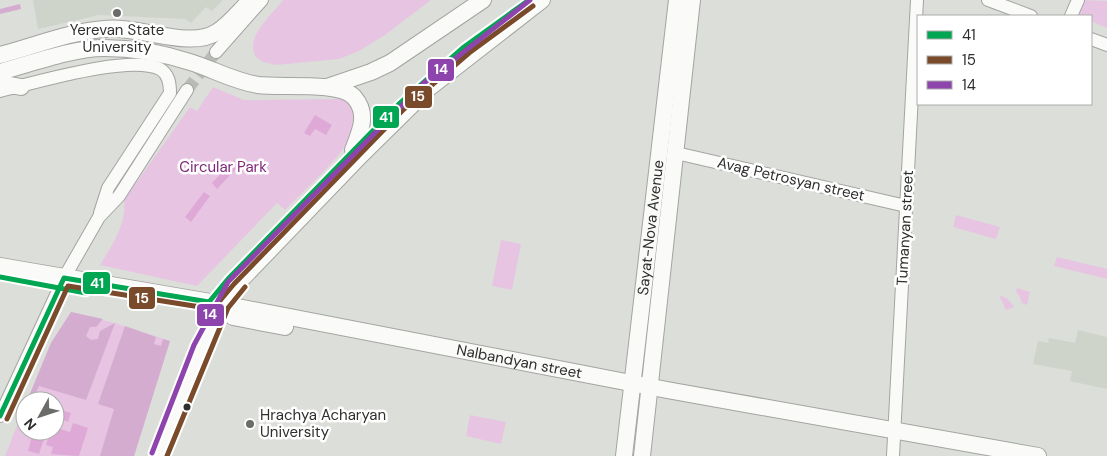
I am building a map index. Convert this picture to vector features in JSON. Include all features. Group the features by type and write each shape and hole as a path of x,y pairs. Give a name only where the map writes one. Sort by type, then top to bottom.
{"main road":[{"path":"0,55 36,44 105,29 131,29 198,40 219,31 251,0"},
{"path":"325,88 371,72 390,63 483,0"},
{"path":"159,456 204,344 217,306 353,150 399,104 464,47 529,0"},
{"path":"217,306 429,88 542,0"},
{"name":"Sayat-Nova Avenue","path":"624,456 677,0"},
{"name":"Sayat-Nova Avenue","path":"642,456 692,0"},
{"path":"0,72 59,56 102,48 146,51 191,62 234,80 257,85 336,88 348,92 361,110 362,129 353,150"},
{"path":"0,62 17,51"},
{"path":"0,83 21,87"},
{"name":"Nalbandyan street","path":"0,266 62,284"},
{"name":"Nalbandyan street","path":"0,278 62,284 217,306 470,361 649,389 894,434 1001,456"},
{"name":"Nalbandyan street","path":"894,434 1038,456"}],"street":[{"path":"216,52 262,0"},
{"name":"Tumanyan street","path":"893,456 917,0"},
{"path":"988,0 1028,15"},
{"path":"1071,15 1078,0"},
{"path":"1092,39 1107,45"},
{"path":"0,91 118,66 142,66 160,69 170,83 170,93 108,188 99,217 62,284 0,416"},
{"path":"99,217 119,196 187,90"},
{"name":"Avag Petrosyan street","path":"676,153 906,206"}],"shaded area":[{"name":"Yerevan State University","path":"33,0 223,0 212,11 206,7 191,23 185,19 99,15 38,29"},
{"path":"20,4 21,9 0,14 0,9"},
{"path":"315,115 332,125 326,135 315,129 310,136 304,133"},
{"path":"234,160 239,166 217,189 212,183"},
{"path":"204,192 210,196 191,222 185,217"},
{"path":"71,312 103,319 96,327 90,327 86,336 91,340 98,339 100,331 115,323 86,400 65,394 65,391 56,391 39,386 37,391 31,391 51,343"},
{"path":"125,326 156,337 154,344 161,346 163,339 170,341 134,456 100,456 114,409 98,404"},
{"path":"1078,330 1107,337 1107,389 1070,381 1072,371 1033,364 1038,341 1048,343 1049,338 1075,343"},
{"path":"65,411 71,413 68,422 65,421"},
{"path":"73,423 88,428 79,456 51,454 53,447 46,445 47,441 65,441 65,430 70,432"},
{"path":"31,441 43,441 39,454 28,451"}],"green space":[{"path":"283,0 431,0 385,35 359,51 339,59 276,65 263,62 256,57 253,49 256,34"},
{"path":"1084,0 1107,1 1107,28 1092,21 1092,15 1078,15"},
{"name":"Circular Park","path":"213,87 244,100 344,99 353,105 356,119 355,128 344,148 335,159 285,210 277,203 197,286 100,265 121,226 124,200 190,107 197,111"},
{"path":"956,215 1000,227 996,239 953,227"},
{"path":"501,240 521,244 512,290 492,286"},
{"path":"1057,257 1107,269 1107,279 1054,266"},
{"path":"1017,288 1030,292 1027,305 1022,303 1016,292"},
{"path":"999,295 1007,298 1014,307 1006,310"},
{"path":"71,312 115,323 170,341 134,456 5,456 15,430 15,441 65,441 65,391 31,391 51,343"},
{"path":"470,415 506,422 501,444 466,436"}],"tunnel":[{"path":"187,90 216,52"}],"transit line":[{"name":"41","path":"0,416 64,278 209,302 228,279 399,104 464,47 529,0"},
{"name":"14","path":"152,453 194,345 228,282 424,83 530,0"},
{"name":"15","path":"7,419 68,286 213,309 234,284 404,109 469,53 533,6"},
{"name":"41","path":"0,277 86,293"},
{"name":"15","path":"167,456 228,308 245,287"}],"place":[{"name":"Yerevan State University","path":"117,13"},
{"name":"Hrachya Acharyan University","path":"250,424"}]}
